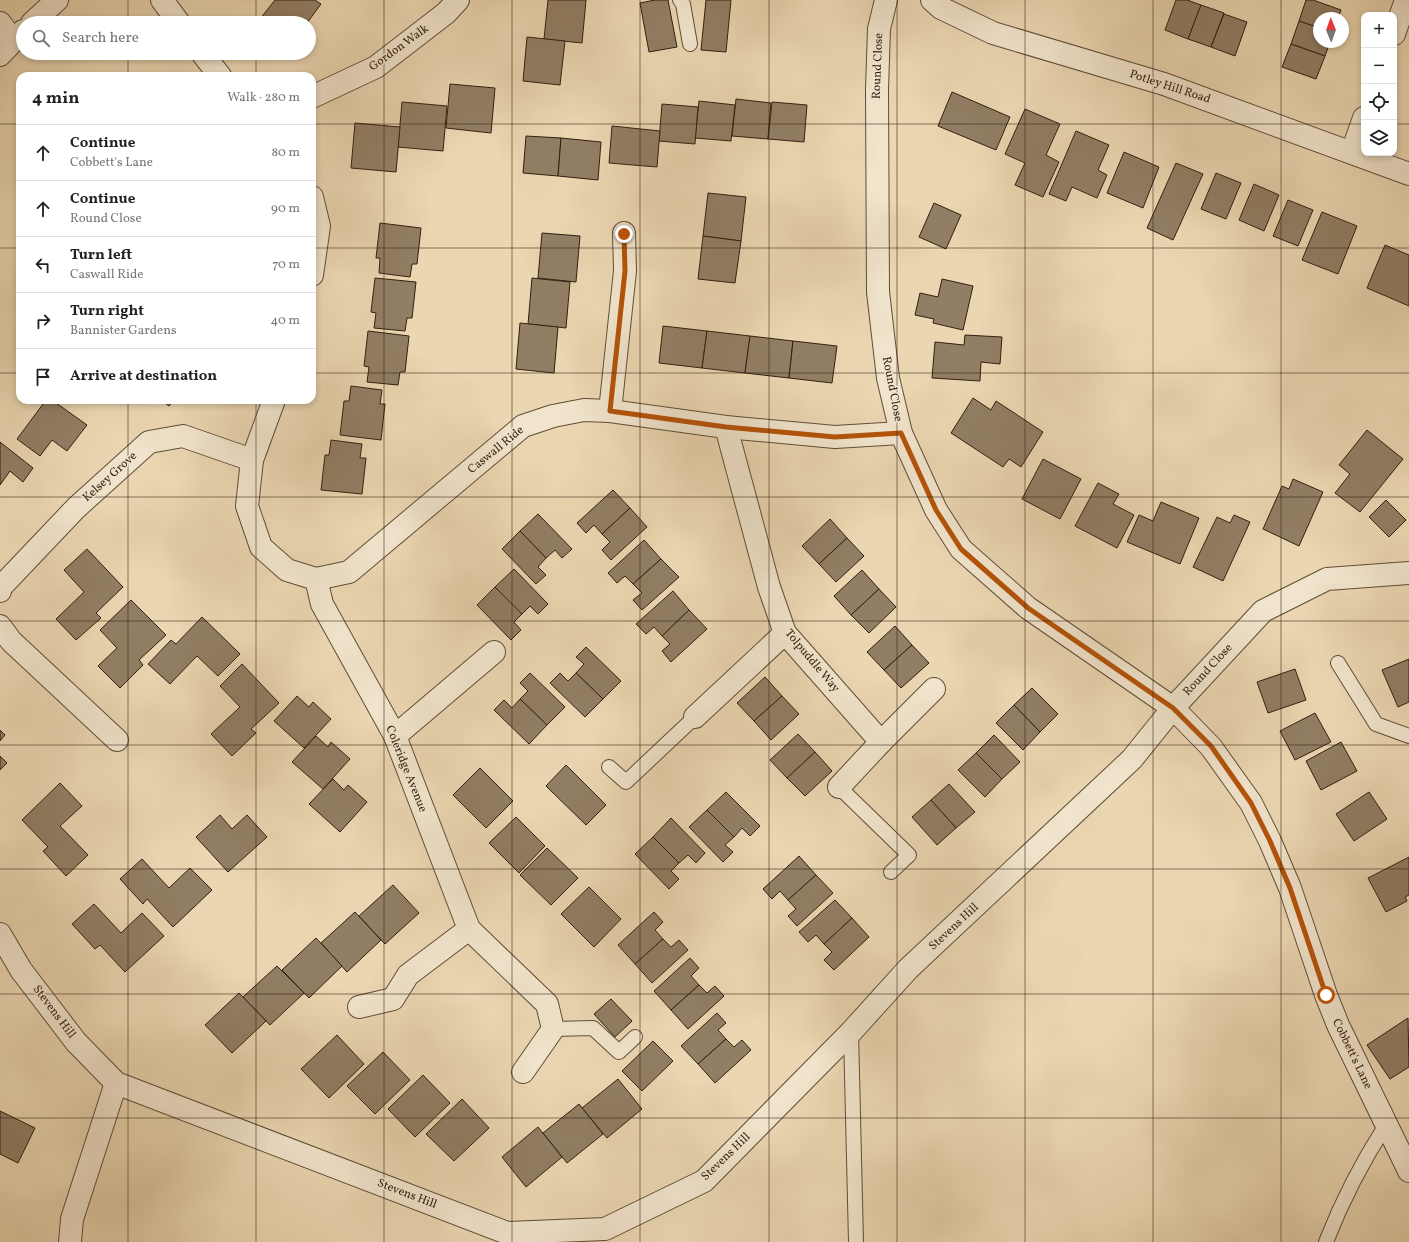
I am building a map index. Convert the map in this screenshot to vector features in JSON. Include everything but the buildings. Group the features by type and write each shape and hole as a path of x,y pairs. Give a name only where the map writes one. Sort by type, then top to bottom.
{"street":[{"path":"40,16 57,0"},
{"path":"162,0 174,16"},
{"name":"Gordon Walk","path":"316,95 376,67 446,13 458,0"},
{"name":"Round Close","path":"886,0 878,29 878,292 888,378 901,433 936,510 961,549 1028,608 1173,708 1263,611 1327,579 1409,573"},
{"name":"Potley Hill Road","path":"932,0 941,8 993,33 1164,84 1409,174"},
{"path":"1397,26 1406,0"},
{"path":"0,23 12,42"},
{"path":"207,60 217,72"},
{"path":"1352,152 1363,120"},
{"path":"316,216 318,226 316,242"},
{"path":"610,411 625,271 624,234"},
{"path":"273,404 252,460 247,506 261,547 287,570 316,579"},
{"name":"Caswall Ride","path":"316,579 349,572 523,426 553,416 584,410 610,411 726,427 835,437 901,433"},
{"name":"Tolpuddle Way","path":"726,427 769,588 785,633 881,742"},
{"name":"Kelsey Grove","path":"0,591 1,587 76,508 149,442 182,436 252,460"},
{"name":"Coleridge Avenue","path":"316,579 322,604 395,736 469,929 547,1004 553,1030"},
{"path":"0,626 11,641 117,740"},
{"path":"695,717 785,633"},
{"path":"395,736 494,652"},
{"path":"839,787 934,689"},
{"name":"Stevens Hill","path":"0,934 21,970 76,1042 116,1083 507,1233 605,1229 704,1181 851,1032 908,970 1132,759 1173,708"},
{"name":"Cobbett's Lane","path":"1173,708 1211,746 1251,803 1270,841 1290,888 1330,1007 1409,1171"},
{"path":"359,1007 393,999 408,975 469,929"},
{"path":"523,1072 553,1030"},
{"path":"70,1242 72,1219 116,1083"}],"lane":[{"path":"680,0 683,4 690,44"},
{"path":"1338,663 1376,724 1409,736"},
{"path":"609,767 626,782 695,717"},
{"path":"839,787 910,855 891,872"},
{"path":"553,1030 593,1028 619,1052 635,1037"},
{"path":"851,1032 856,1242"},
{"path":"1326,1242 1338,1211 1366,1156 1386,1124"}],"route":[{"path":"624,234 625,271 610,411 726,427 835,437 901,433 936,510 961,549 1028,608 1173,708 1211,746 1251,803 1270,841 1290,888 1326,995"}]}
